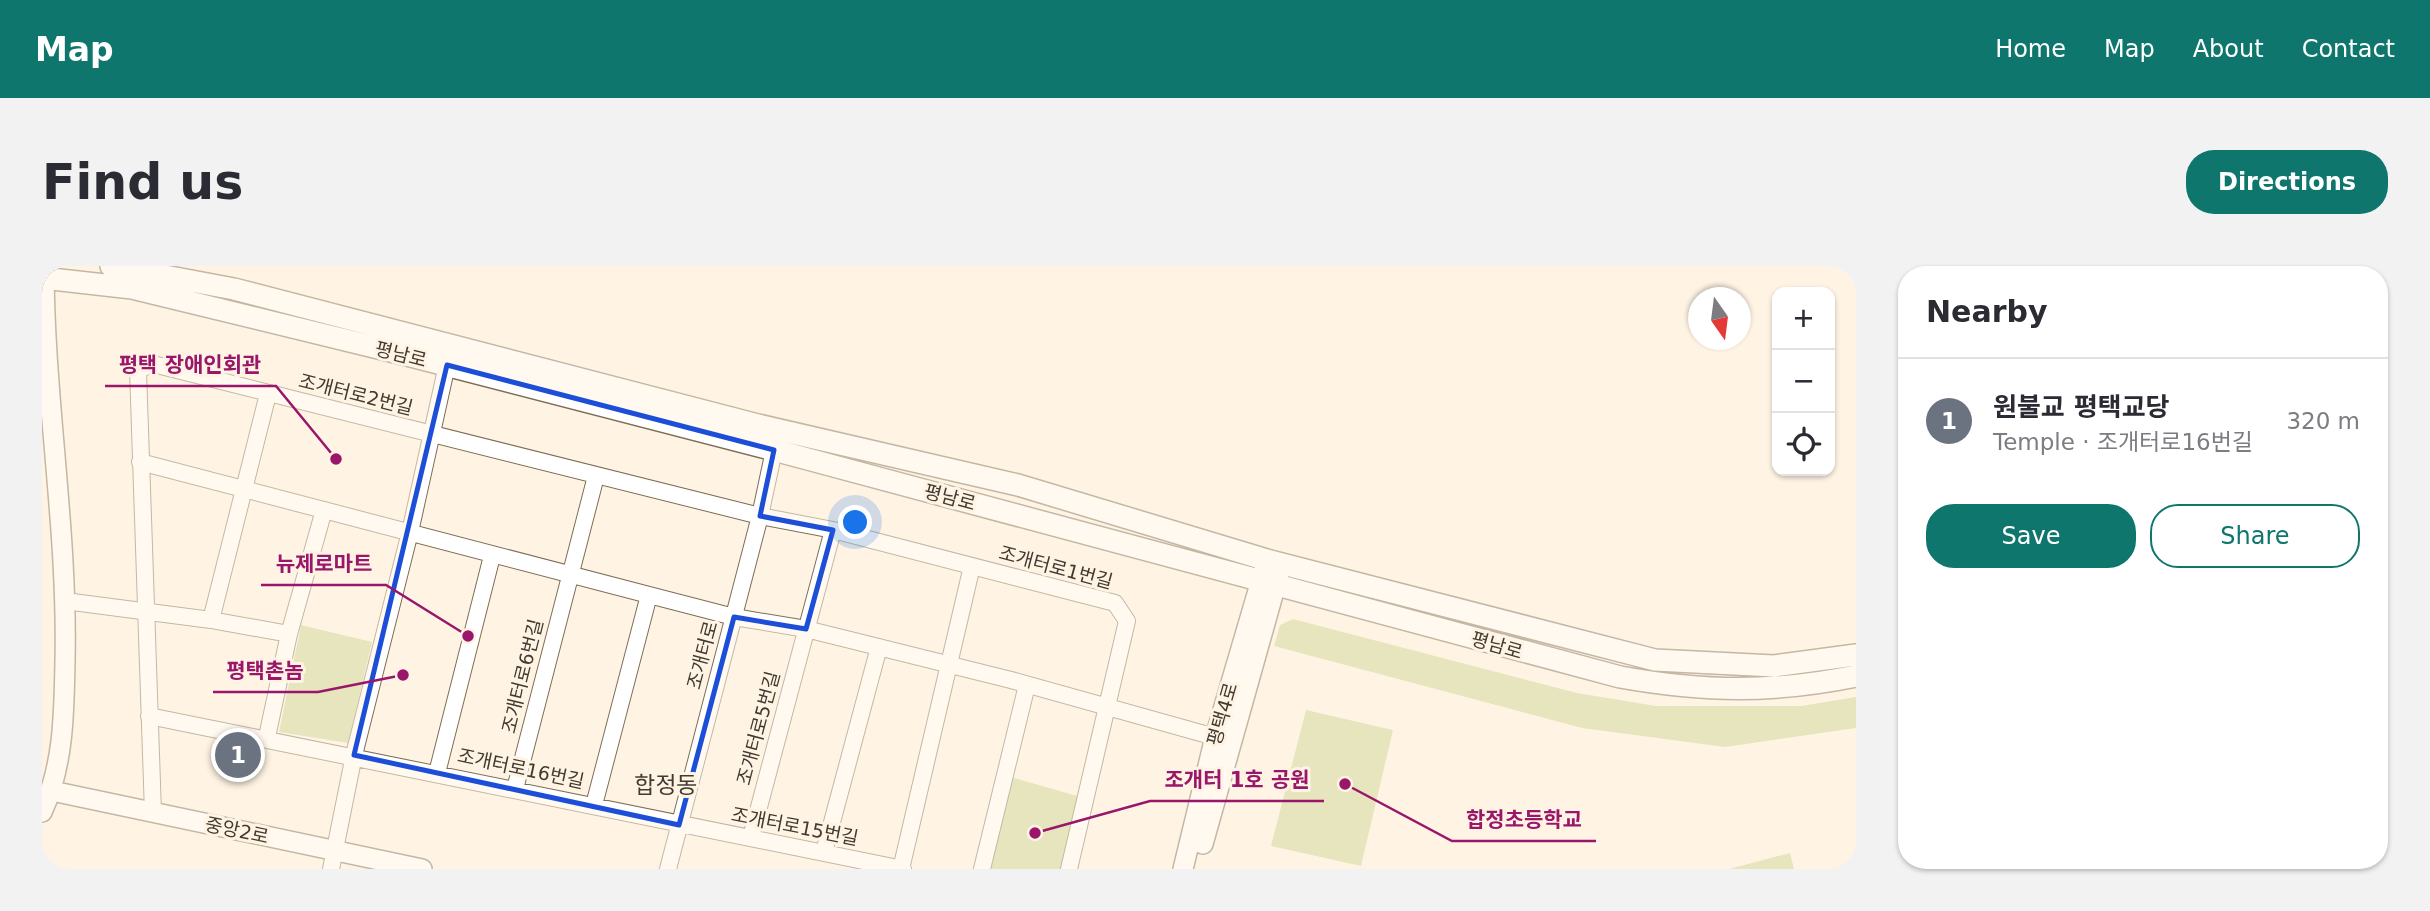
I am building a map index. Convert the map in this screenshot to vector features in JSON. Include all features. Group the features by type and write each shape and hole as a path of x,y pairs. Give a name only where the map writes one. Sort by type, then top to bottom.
{"main road":[{"name":"평남로","path":"111,266 234,289 776,440 1272,572 1655,660 1774,667 1856,655"},
{"name":"평남로","path":"43,274 132,288 447,366 776,440 1018,485 1272,572 1552,661 1683,688 1737,691 1804,687 1856,676"}],"street":[{"name":"평남로","path":"42,812 52,791 64,727 65,601 43,274"},
{"name":"조개터로2번길","path":"153,813 138,370 153,364 760,516"},
{"path":"332,860 354,755 410,532 447,366"},
{"path":"211,620 268,394"},
{"name":"조개터로","path":"668,869 760,516 776,440"},
{"path":"140,462 649,596 734,617 806,629 879,647 1215,737"},
{"name":"조개터로6번길","path":"515,789 596,476"},
{"path":"268,737 289,634 324,510"},
{"name":"조개터로1번길","path":"760,516 833,530 1115,603 1127,621 1069,869"},
{"name":"조개터로5번길","path":"751,837 833,530"},
{"path":"437,773 492,556"},
{"path":"902,869 972,566"},
{"name":"평택4로","path":"1183,869 1215,737 1272,572"},
{"name":"평택4로","path":"1196,869 1272,572"},
{"path":"594,805 649,596"},
{"path":"65,601 211,620 289,634"},
{"path":"824,852 879,647"},
{"path":"982,869 1027,685"},
{"name":"조개터로16번길","path":"149,716 268,737 679,825"},
{"name":"중앙2로","path":"52,791 153,813 332,860 422,869"},
{"name":"조개터로15번길","path":"679,825 751,837 902,869"}],"highlighted area":[{"path":"447,365 774,450 760,516 833,530 806,629 734,617 679,825 354,755"}],"green space":[{"path":"1293,619 1577,693 1656,706 1801,706 1856,697 1856,728 1725,747 1582,728 1274,646 1280,625"},
{"path":"301,625 372,642 348,743 279,732"},
{"path":"1306,710 1393,730 1361,866 1271,846"},
{"path":"1011,777 1081,797 1064,869 988,869"},
{"path":"1790,853 1794,869 1729,869"}],"place":[{"name":"평택 장애인회관","path":"336,459"},
{"name":"뉴제로마트","path":"468,636"},
{"name":"평택촌놈","path":"403,675"},
{"name":"원불교 평택교당","path":"238,755"},
{"name":"합정초등학교","path":"1345,784"},
{"name":"조개터 1호 공원","path":"1035,833"}],"district":[{"name":"합정동","path":"666,785"}]}
